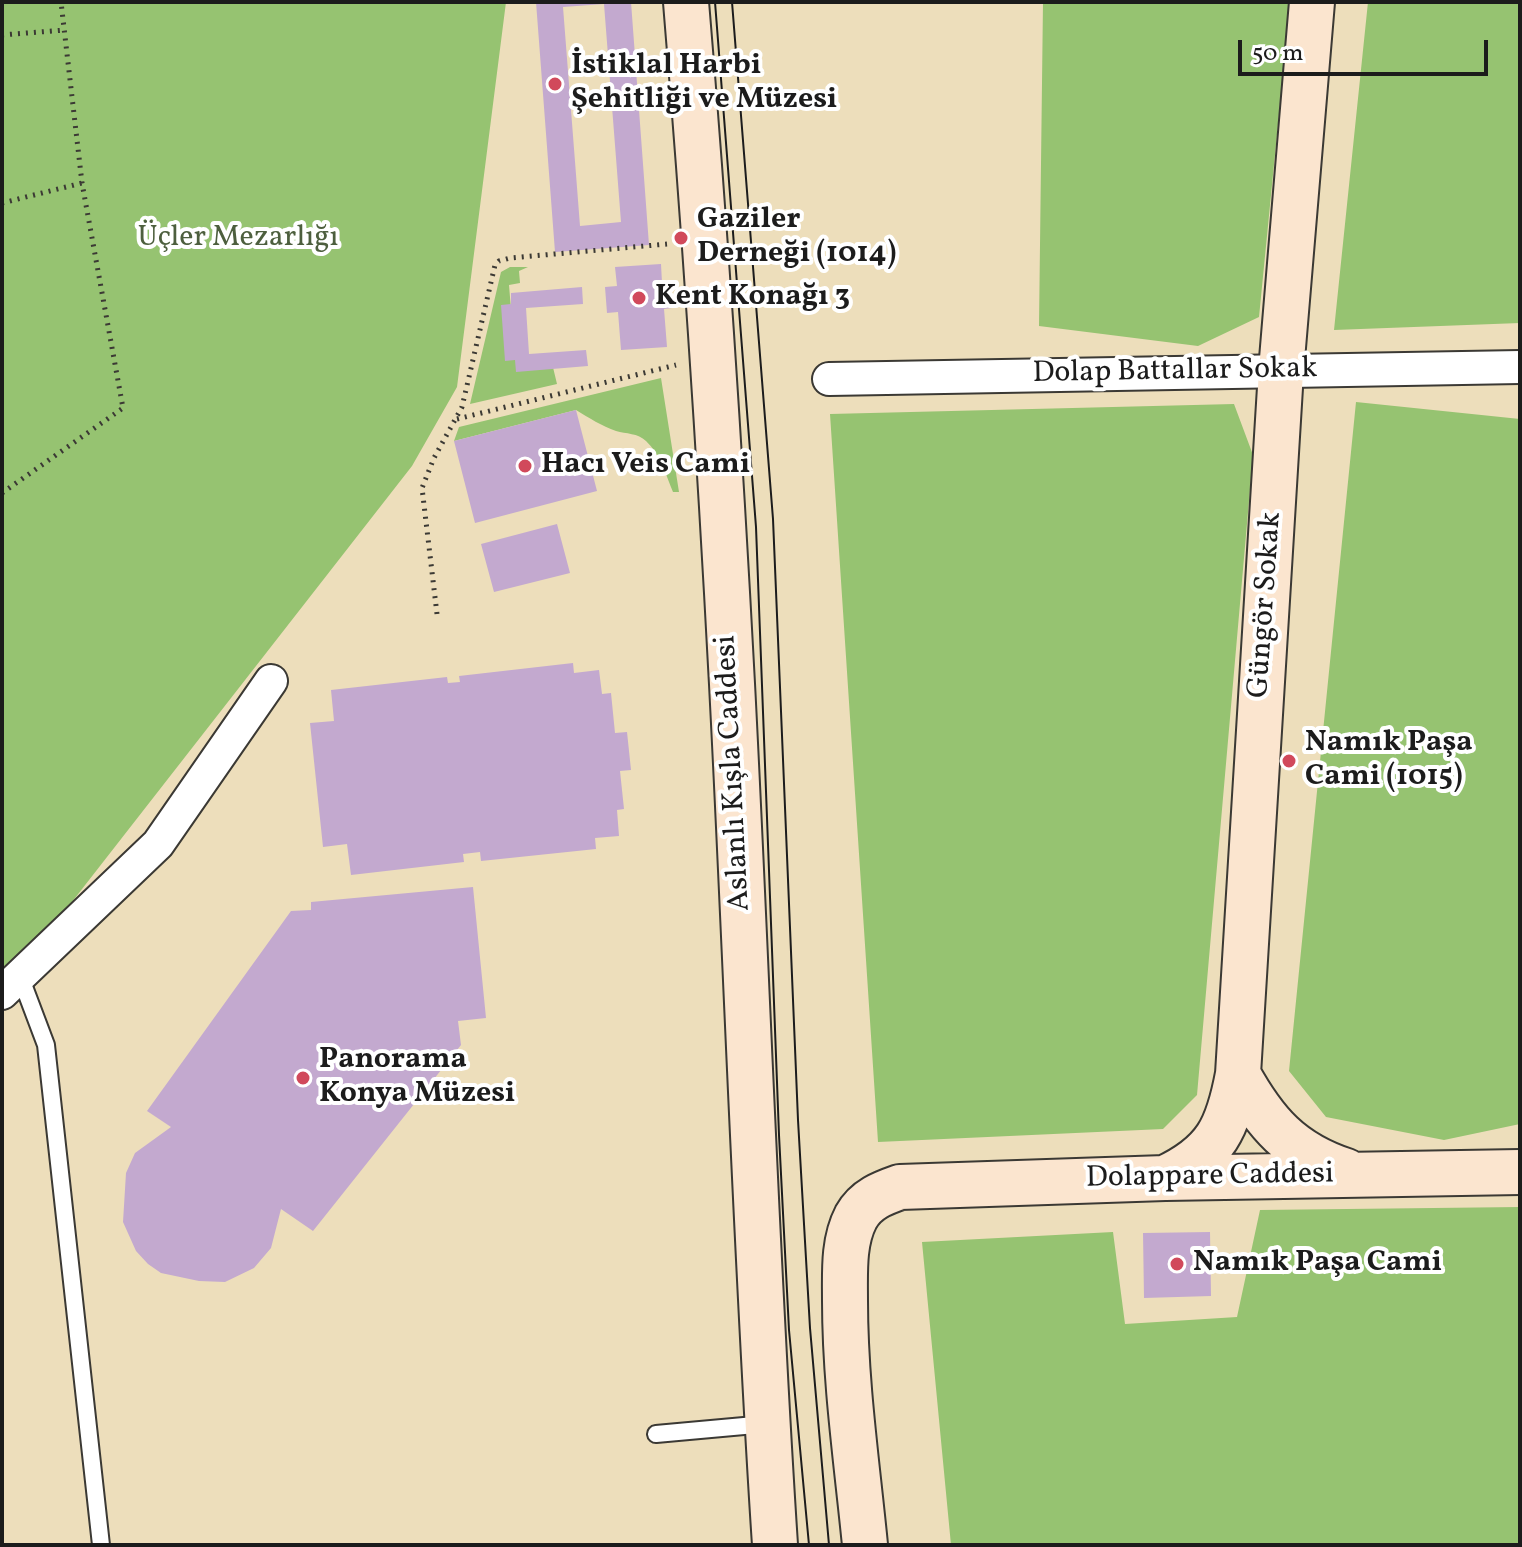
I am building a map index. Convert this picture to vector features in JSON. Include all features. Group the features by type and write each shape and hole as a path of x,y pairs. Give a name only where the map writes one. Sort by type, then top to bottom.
{"main road":[{"name":"Aslanlı Kışla Caddesi","path":"686,2 732,684 775,1545"},
{"name":"Güngör Sokak","path":"1165,1178 1207,1152 1224,1130 1233,1104 1238,1074 1281,371 1312,2"},
{"path":"1238,1074 1269,1124 1289,1142 1331,1166 1360,1176"},
{"name":"Dolappare Caddesi","path":"865,1545 847,1367 845,1266 848,1235 858,1213 874,1197 900,1187 1165,1178 1520,1172"}],"street":[{"name":"Dolap Battallar Sokak","path":"829,379 1520,367"},
{"path":"11,984 158,844 271,681"}],"lane":[{"path":"11,984 46,1045 101,1545"},
{"path":"656,1434 767,1424"}],"path":[{"path":"2,493 123,408 82,183 61,2"},
{"path":"2,35 65,30"},
{"path":"2,203 82,183"},
{"path":"437,614 422,488 434,458 462,407 495,265 499,261 679,243"},
{"path":"455,419 681,363"}],"green space":[{"name":"Üçler Mezarlığı","path":"2,2 506,2 457,387 412,466 36,948 2,976"},
{"path":"1043,2 1290,2 1259,317 1198,346 1039,326"},
{"path":"1368,2 1520,2 1520,323 1334,330"},
{"path":"510,267 528,267 519,271 520,283 509,285 514,346 526,362 551,359 557,384 470,404 501,272"},
{"path":"661,378 679,492 673,492 659,458 643,438 611,429 576,410 454,441 459,427"},
{"path":"1356,402 1520,419 1520,1124 1444,1140 1326,1117 1289,1071"},
{"path":"1234,404 1253,455 1197,1095 1163,1129 878,1142 830,414"},
{"path":"1520,1207 1520,1545 951,1545 922,1242 1113,1232 1125,1324 1237,1317 1260,1210"}],"building":[{"name":"İstiklal Harbi Şehitliği ve Müzesi","path":"536,2 631,2 649,245 555,252","holes":["604,4 621,222 580,226 563,7"]},
{"name":"Kent Konağı 3","path":"661,264 662,283 670,282 672,308 664,309 667,347 621,350 618,312 607,313 605,287 617,286 615,267"},
{"path":"582,287 583,304 526,308 529,354 586,350 588,366 516,372 515,360 505,361 501,305 511,304 511,293"},
{"name":"Hacı Veis Cami","path":"576,410 597,491 475,523 454,441"},
{"path":"557,524 570,573 494,592 481,544"},
{"path":"573,663 574,673 599,670 602,694 611,693 615,733 627,732 631,770 620,771 624,809 617,810 619,836 595,838 596,849 481,861 480,852 463,854 464,862 351,875 347,844 323,847 310,723 334,721 331,690 447,677 448,683 460,682 459,676"},
{"name":"Panorama Konya Müzesi","path":"473,887 486,1018 458,1021 461,1045 313,1231 281,1209 271,1248 254,1268 225,1282 199,1281 161,1273 148,1264 136,1251 123,1222 126,1173 135,1153 171,1127 147,1111 291,911 311,910 311,902"},
{"name":"Namık Paşa Cami","path":"1210,1232 1211,1296 1144,1298 1143,1233"}],"tram line":[{"path":"715,2 756,527 789,1330 809,1545"},
{"path":"732,2 773,519 798,1120 810,1328 829,1545"}],"place":[{"name":"İstiklal Harbi Şehitliği ve Müzesi","path":"555,84"},
{"name":"Gaziler Derneği (1014)","path":"681,238"},
{"name":"Kent Konağı 3","path":"639,298"},
{"name":"Hacı Veis Cami","path":"525,466"},
{"name":"Namık Paşa Cami (1015)","path":"1289,761"},
{"name":"Panorama Konya Müzesi","path":"303,1078"},
{"name":"Namık Paşa Cami","path":"1177,1264"}]}
